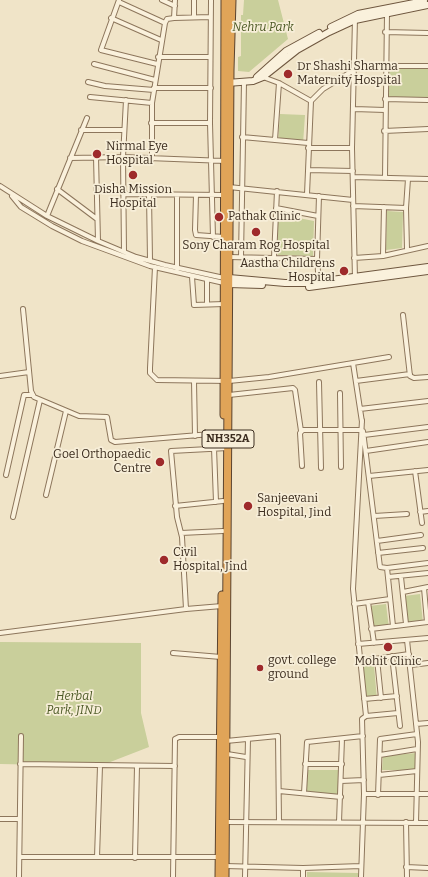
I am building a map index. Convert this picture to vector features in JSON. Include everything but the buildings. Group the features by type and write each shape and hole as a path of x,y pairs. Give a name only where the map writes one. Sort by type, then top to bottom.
{"highway":[{"name":"NH352A","path":"220,877 222,857 224,738 226,448 228,395 226,381 224,304 229,257 225,0"},
{"name":"NH352A","path":"222,822 226,754 221,657 223,531 220,502 226,448 224,433 227,281 224,237 224,195 227,187 225,161 227,83 232,0"},
{"name":"NH352A","path":"222,857 225,866 225,877"}],"street":[{"path":"162,0 175,6"},
{"path":"174,18 175,0"},
{"path":"194,0 194,17"},
{"path":"211,0 210,123 213,237"},
{"path":"253,81 292,48 355,18 428,0"},
{"path":"157,64 101,50 111,18 119,1 165,23"},
{"path":"227,83 253,81 263,77 297,50 355,18 387,13 413,3 428,5"},
{"path":"385,178 385,32 387,13"},
{"path":"152,159 152,103 158,57 165,23 167,19 174,18 210,17"},
{"path":"111,18 161,40"},
{"path":"355,18 352,148 355,280"},
{"path":"385,32 428,33"},
{"path":"158,57 210,57"},
{"path":"94,64 155,80"},
{"path":"385,66 428,66"},
{"path":"307,194 311,101 323,89 354,70"},
{"path":"263,77 279,83 311,101"},
{"path":"88,82 105,86 154,89 211,88"},
{"path":"241,257 244,82"},
{"path":"275,140 279,83"},
{"path":"90,97 152,103"},
{"path":"385,99 428,100"},
{"path":"124,252 123,157 126,100"},
{"path":"354,109 385,110"},
{"path":"46,216 87,118"},
{"path":"151,123 210,123"},
{"path":"384,131 428,129"},
{"path":"81,130 124,130"},
{"path":"242,137 308,143"},
{"path":"308,148 352,148"},
{"path":"96,157 98,242"},
{"path":"70,158 123,157 225,161"},
{"path":"308,170 353,171"},
{"path":"353,177 428,179"},
{"path":"407,249 406,208 408,179"},
{"path":"0,186 12,196 21,207 52,226 76,238 120,256 155,267 177,270 227,281"},
{"path":"227,187 242,187 353,200"},
{"path":"57,189 97,219"},
{"path":"274,258 277,191"},
{"path":"124,194 177,196 224,195"},
{"path":"150,195 150,260"},
{"path":"196,195 195,233 199,236 224,237"},
{"path":"12,196 24,200 46,216 98,242 207,280 319,284 428,271"},
{"path":"177,196 177,270"},
{"path":"319,196 317,259 319,284"},
{"path":"353,206 406,208"},
{"path":"383,256 384,207"},
{"path":"276,208 318,216"},
{"path":"76,238 79,232"},
{"path":"354,258 383,256 407,249 428,246"},
{"path":"229,257 317,259"},
{"path":"155,267 150,373 153,378 163,381 226,381 269,377 389,357"},
{"path":"355,280 428,267"},
{"path":"192,276 193,304 224,304"},
{"path":"207,280 207,304"},
{"path":"22,309 32,395"},
{"path":"403,315 410,374 414,378 428,377"},
{"path":"353,363 366,450 380,567 387,568 428,563"},
{"path":"0,376 29,372"},
{"path":"356,381 410,374"},
{"path":"194,381 195,436"},
{"path":"319,382 321,468"},
{"path":"228,395 293,388 295,390 301,431 302,466"},
{"path":"340,393 341,467"},
{"path":"6,475 24,395 32,395 40,400 82,417 107,417 111,438 115,442 224,433"},
{"path":"13,517 40,400"},
{"path":"360,409 428,401"},
{"path":"46,495 66,411"},
{"path":"362,420 353,589 366,716"},
{"path":"364,435 428,427"},
{"path":"301,431 361,430"},
{"path":"366,450 428,442"},
{"path":"175,506 220,502 214,448"},
{"path":"186,609 181,533 175,506 171,451 226,448"},
{"path":"369,476 428,470"},
{"path":"415,471 422,523"},
{"path":"420,512 428,511"},
{"path":"374,516 408,514"},
{"path":"181,533 223,531"},
{"path":"377,541 421,535"},
{"path":"378,553 423,548"},
{"path":"387,568 393,626"},
{"path":"388,577 401,577 428,573"},
{"path":"401,577 406,624"},
{"path":"371,629 428,622 426,588 403,592"},
{"path":"354,604 390,599"},
{"path":"368,602 374,643"},
{"path":"0,633 186,609 222,606"},
{"path":"358,644 428,638"},
{"path":"407,640 417,734 416,823"},
{"path":"173,652 221,657"},
{"path":"361,661 408,654"},
{"path":"392,656 400,726"},
{"path":"377,659 381,698"},
{"path":"410,665 428,663"},
{"path":"364,699 397,696"},
{"path":"361,877 364,794 362,719 366,716 398,713"},
{"path":"416,724 428,723"},
{"path":"378,795 380,741 382,738 417,734"},
{"path":"19,877 20,736"},
{"path":"174,877 175,743 177,737 248,739 278,736 280,822"},
{"path":"304,793 307,742 363,736"},
{"path":"245,877 246,757 248,739"},
{"path":"339,822 342,739"},
{"path":"380,755 417,749"},
{"path":"226,754 246,757"},
{"path":"20,764 175,766"},
{"path":"305,764 342,764"},
{"path":"98,857 100,766"},
{"path":"135,858 137,766"},
{"path":"379,775 417,771"},
{"path":"341,781 364,780"},
{"path":"279,792 304,793 341,798"},
{"path":"364,794 428,794"},
{"path":"0,819 19,819"},
{"path":"222,822 428,823"},
{"path":"406,822 406,877"},
{"path":"20,857 222,857"},
{"path":"225,866 303,868 361,866"},
{"path":"406,867 428,868"},
{"path":"303,868 303,877"}],"green space":[{"name":"Nehru Park","path":"244,0 278,0 288,39 249,72 238,71 238,57 241,56 241,15 243,15"},
{"path":"388,68 428,69 428,102 388,101"},
{"path":"280,114 305,115 303,144 278,143"},
{"path":"387,211 403,212 402,248 386,250"},
{"path":"278,214 314,221 313,256 278,255"},
{"path":"420,594 423,623 407,625 404,596"},
{"path":"386,604 389,628 372,630 369,606"},
{"name":"Herbal Park, JIND","path":"0,642 141,643 141,713 149,747 100,766 0,764"},
{"path":"374,665 377,700 366,702 362,666"},
{"path":"416,753 416,770 382,770 383,756"},
{"path":"307,770 338,770 338,794 307,794"},
{"path":"307,872 358,873 358,877 307,877"}],"place":[{"name":"Dr Shashi Sharma Maternity Hospital","path":"288,74"},
{"name":"Nirmal Eye Hospital","path":"97,154"},
{"name":"Disha Mission Hospital","path":"133,175"},
{"name":"Pathak Clinic","path":"219,217"},
{"name":"Sony Charam Rog Hospital","path":"256,232"},
{"name":"Aastha Childrens Hospital","path":"344,271"},
{"name":"Goel Orthopaedic Centre","path":"160,462"},
{"name":"Sanjeevani Hospital, Jind","path":"248,506"},
{"name":"Civil Hospital, Jind","path":"164,560"},
{"name":"Mohit Clinic","path":"388,647"},
{"name":"govt. college ground","path":"260,668"}]}
